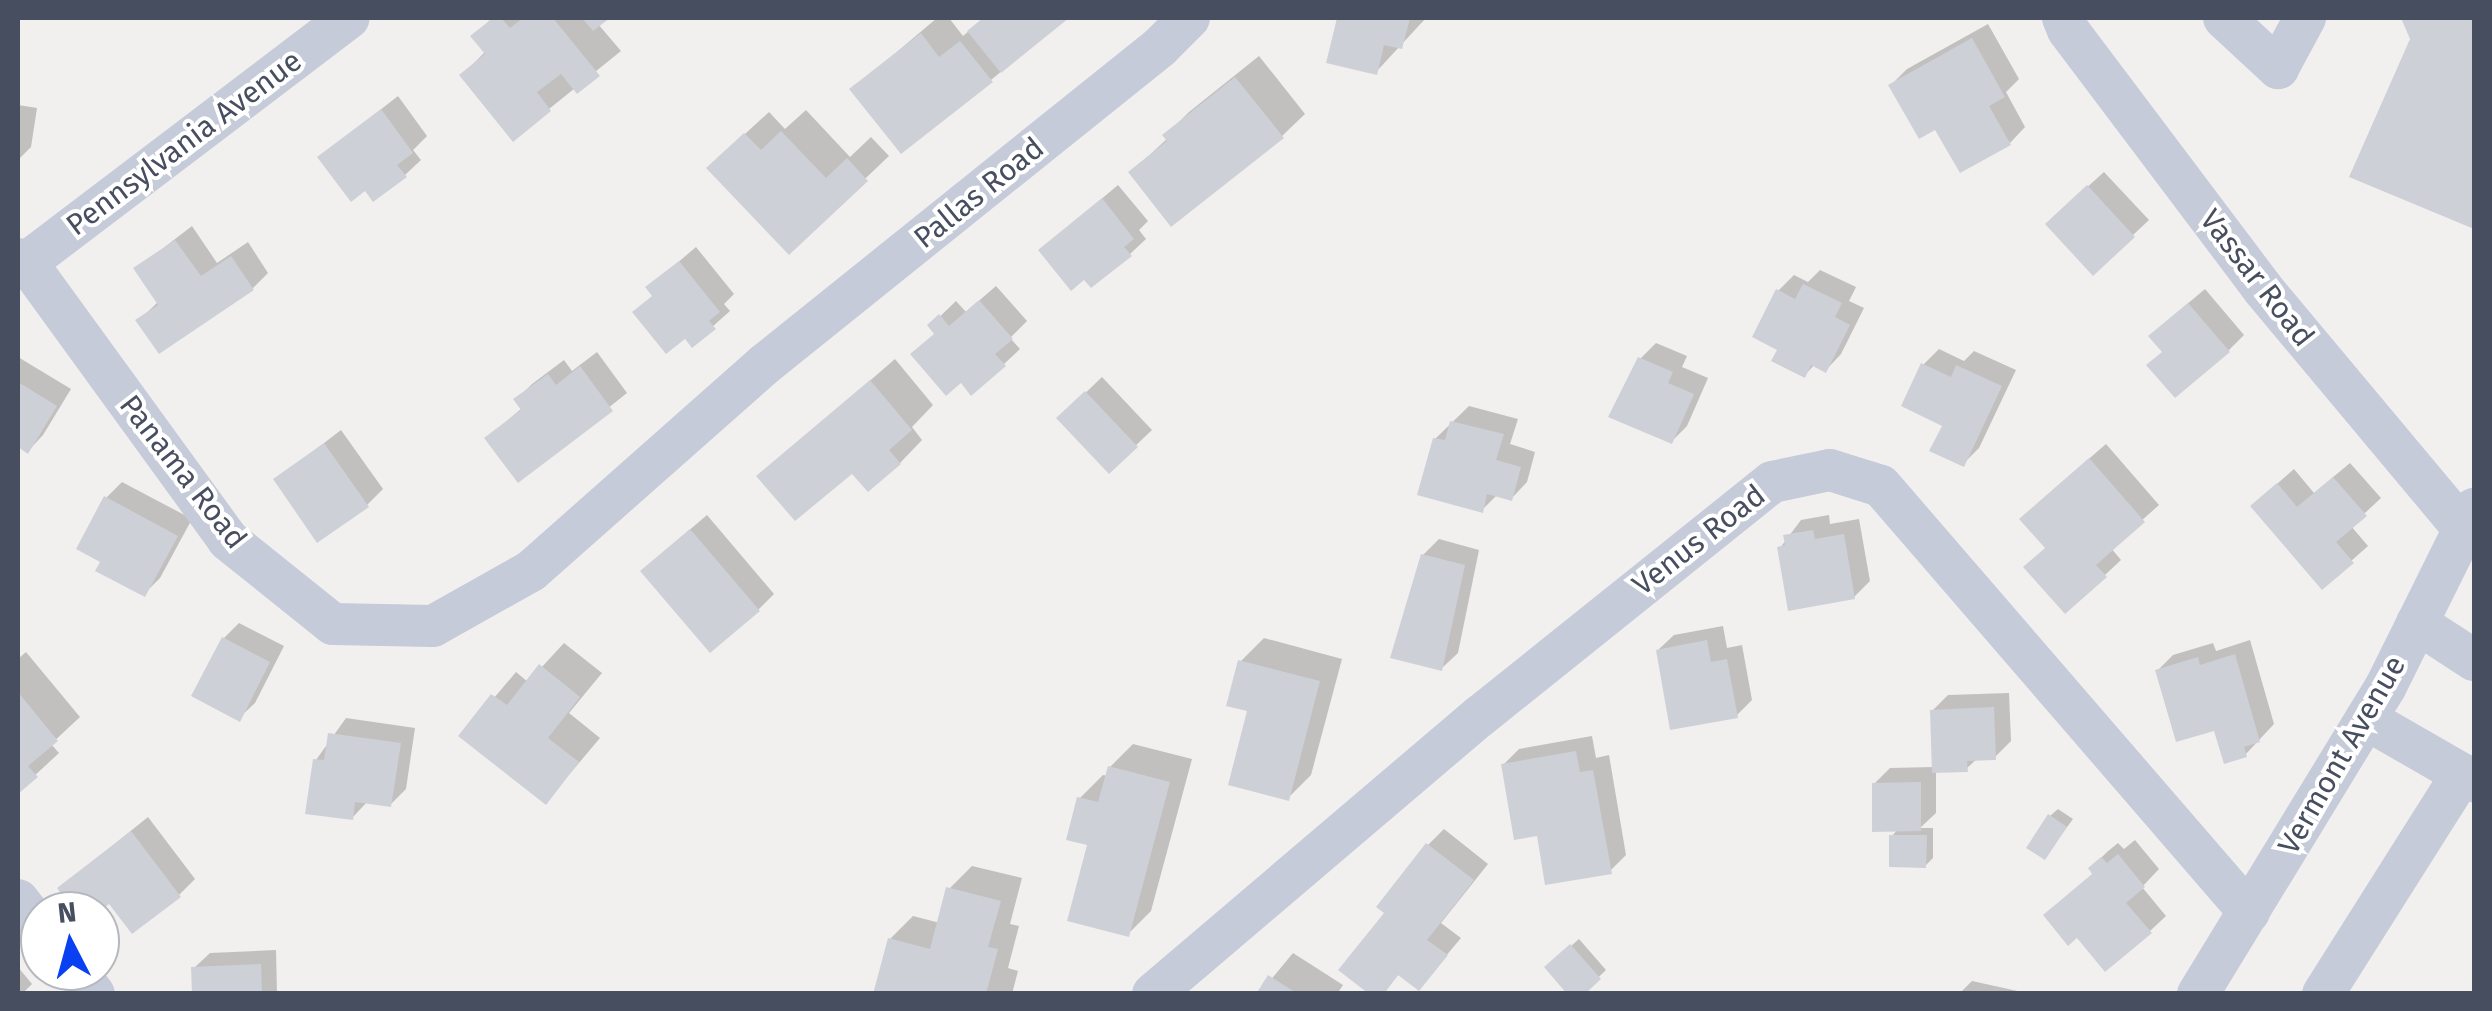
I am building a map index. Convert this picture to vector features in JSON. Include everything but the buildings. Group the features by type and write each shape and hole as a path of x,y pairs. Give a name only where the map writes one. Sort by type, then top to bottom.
{"street":[{"name":"Pennsylvania Avenue","path":"21,264 349,18"},
{"name":"Pallas Road","path":"765,364 1160,47 1189,18"},
{"name":"Vassar Road","path":"2064,18 2068,30 2263,290 2469,519"},
{"path":"2224,18 2278,68 2305,18"},
{"name":"Panama Road","path":"21,264 228,540 333,624 433,626 531,571 765,364"},
{"name":"Venus Road","path":"1153,994 1454,737 1772,482 1830,470 1881,486 2249,912"},
{"name":"Vermont Avenue","path":"2198,994 2366,720 2469,519"},
{"path":"2418,624 2474,660"},
{"path":"2323,994 2468,777 2366,720"}]}
